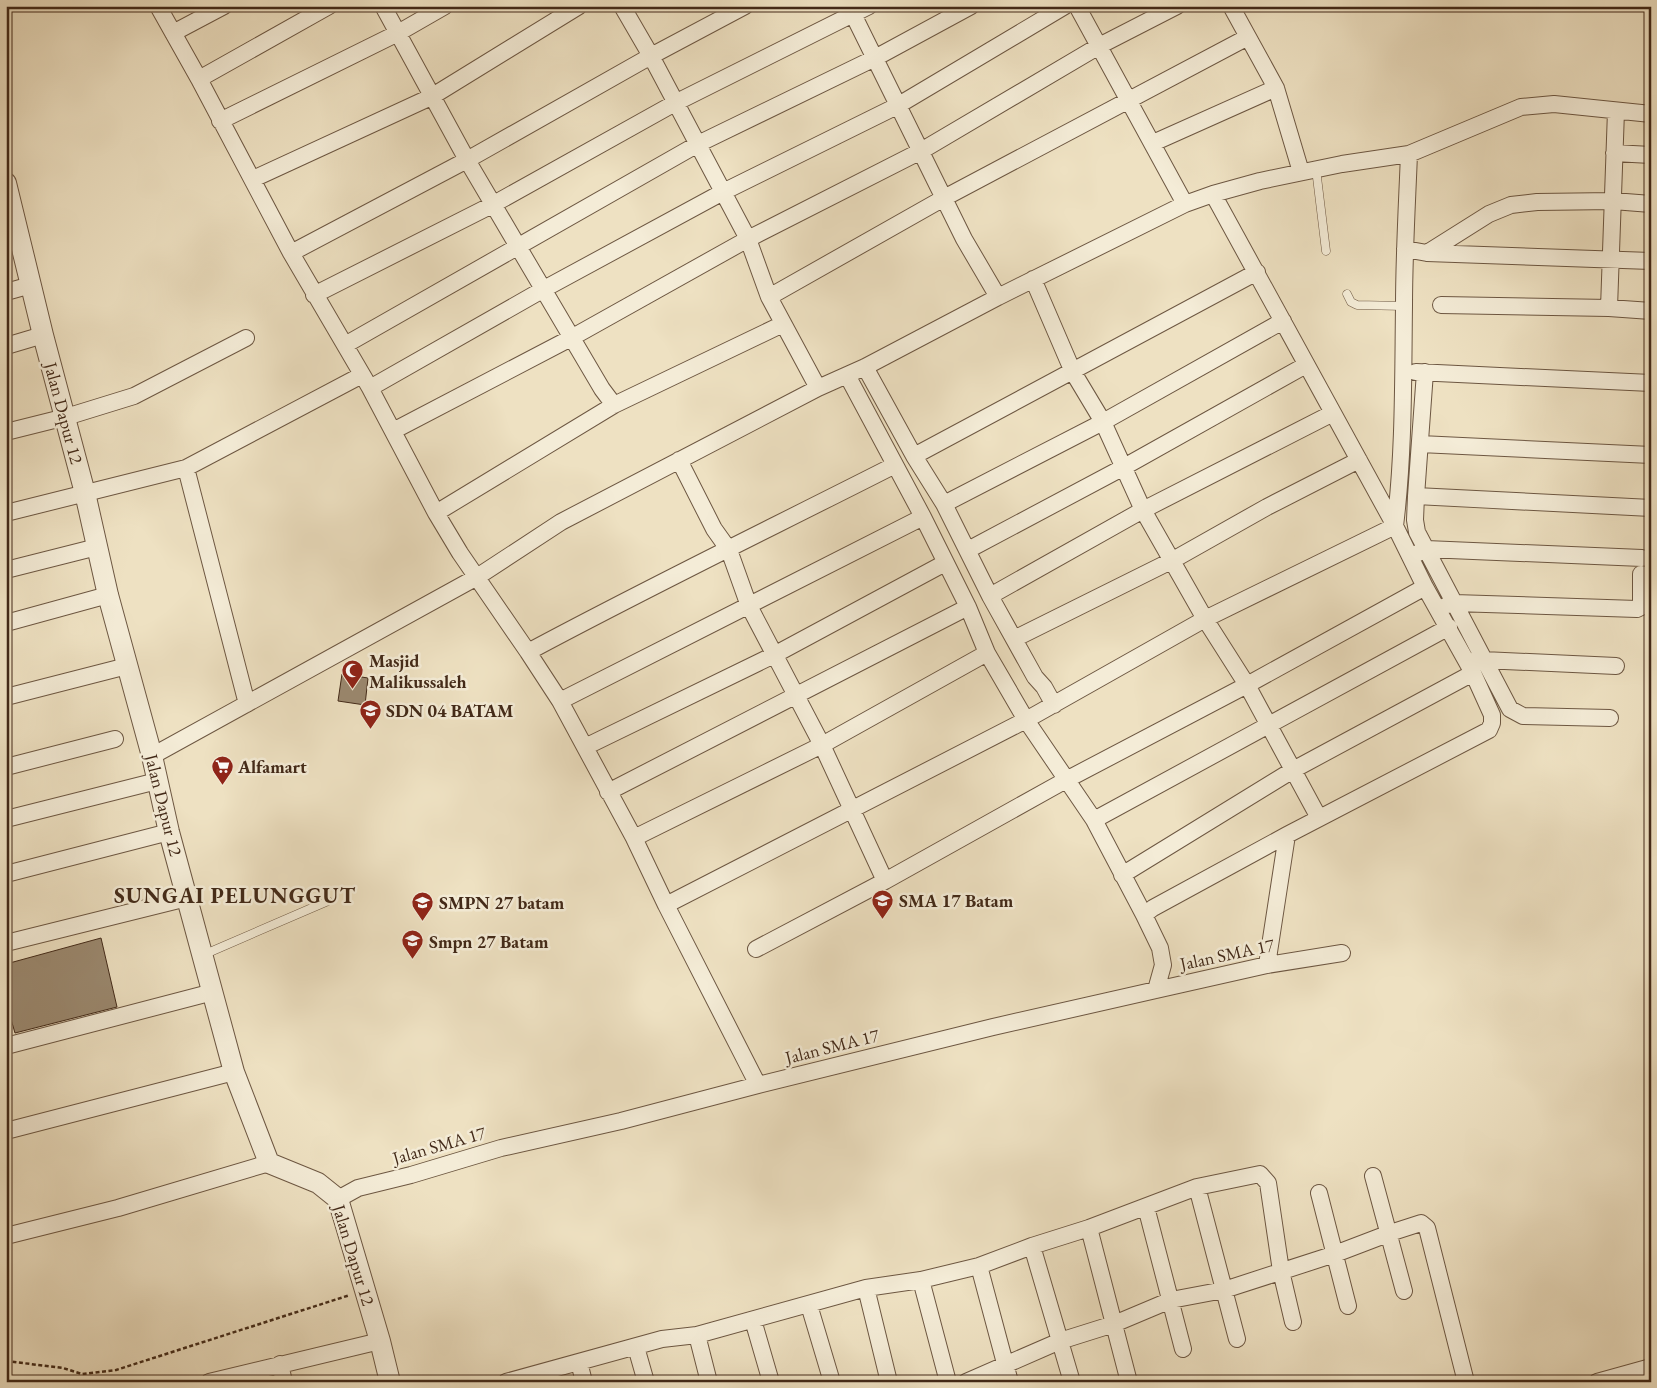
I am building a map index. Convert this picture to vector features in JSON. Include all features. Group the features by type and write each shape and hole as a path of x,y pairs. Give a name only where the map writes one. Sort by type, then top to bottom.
{"street":[{"path":"158,6 314,295 394,431 436,513 476,577 560,701 634,838 758,1085"},
{"path":"173,33 224,6"},
{"path":"199,79 330,6"},
{"path":"382,6 492,205 544,289 602,389 614,405"},
{"path":"220,121 398,34 445,6"},
{"path":"253,179 431,97 579,6"},
{"path":"622,6 651,56 748,238 769,297 818,388"},
{"path":"291,253 466,160 651,56 745,6"},
{"path":"314,295 492,205 675,103 851,11 869,6"},
{"path":"345,345 698,144 874,58 971,6"},
{"path":"6,513 186,468 366,381 544,289 723,192 897,106 1065,6"},
{"path":"1077,6 1185,204"},
{"path":"394,431 572,338 748,238 921,151 1099,46 1177,6"},
{"path":"1232,6 1276,88 1309,170"},
{"path":"851,11 964,239 998,297"},
{"path":"769,297 944,198 1248,37"},
{"path":"1152,143 1276,88"},
{"path":"152,756 476,577 561,522 818,388 865,368 1033,279 1185,204 1260,181 1309,170 1410,154 1521,107 1554,104 1651,114"},
{"path":"1609,308 1616,111"},
{"path":"1614,153 1651,156"},
{"path":"1395,526 1399,495 1404,372 1405,250 1410,154"},
{"name":"Jalan Dapur 12","path":"6,183 13,236 31,285 85,493 108,595 152,756 169,832 234,1072 269,1163 318,1183 338,1199 380,1341 390,1382"},
{"path":"1213,194 1395,526 1425,587 1474,665 1516,714 1523,716 1610,718"},
{"path":"1427,253 1489,214 1511,205 1538,202 1613,201 1651,204"},
{"path":"1405,250 1427,253 1610,258 1651,261"},
{"path":"914,456 1257,272"},
{"path":"1033,279 1073,372 1103,422 1143,510 1205,619 1247,685 1319,818"},
{"path":"6,292 31,285"},
{"path":"1441,305 1609,308 1651,311"},
{"path":"944,504 1103,422 1283,321"},
{"path":"436,513 614,405 783,324"},
{"path":"6,346 44,336"},
{"path":"6,432 66,418 134,396 246,338"},
{"path":"968,550 1124,468 1306,365"},
{"path":"865,368 914,456 944,504 990,596 1035,677 1054,705"},
{"path":"1404,372 1651,383"},
{"path":"1144,915 1153,908 1319,818 1489,730 1492,723 1492,715 1454,602 1426,549 1415,520 1425,372"},
{"path":"847,375 923,517 968,607 987,653 1026,720 1094,820 1144,915 1160,948 1163,965 1156,990"},
{"path":"990,596 1143,510 1333,413"},
{"path":"1420,444 1651,455"},
{"path":"679,460 714,529 729,550 749,606 822,745 885,881"},
{"path":"1014,639 1173,560 1359,460"},
{"path":"528,652 606,610 729,550 895,465"},
{"path":"186,468 247,704"},
{"path":"1416,496 1651,508"},
{"path":"560,701 923,517"},
{"path":"666,905 1026,720 1205,619 1395,526"},
{"path":"6,570 97,547"},
{"path":"1410,556 1426,549 1642,558"},
{"path":"585,747 774,655 946,563"},
{"path":"1437,608 1454,602 1637,609 1641,607 1641,574"},
{"path":"756,949 885,881 1066,780 1247,685 1425,587"},
{"path":"6,623 108,595"},
{"path":"608,792 968,607"},
{"path":"1094,820 1449,627"},
{"path":"634,838 822,745 987,653"},
{"path":"1122,874 1293,770 1474,665 1616,666"},
{"path":"6,697 127,666"},
{"path":"6,767 115,739"},
{"path":"6,819 157,781"},
{"path":"6,874 169,832"},
{"path":"1267,965 1287,836"},
{"path":"6,942 187,898"},
{"name":"Jalan SMA 17","path":"338,1199 358,1188 411,1175 501,1148 621,1121 993,1027 1267,965 1342,953"},
{"path":"6,1046 213,992"},
{"path":"6,1130 234,1072"},
{"path":"6,1236 118,1208 269,1163"},
{"path":"506,1382 527,1379 579,1362 662,1339 698,1335 866,1288 921,1280 979,1266 1032,1246 1089,1228 1197,1187 1260,1174 1268,1183 1281,1271 1293,1322"},
{"path":"1373,1176 1390,1233 1404,1291"},
{"path":"1197,1187 1237,1338"},
{"path":"1319,1193 1348,1306"},
{"path":"1146,1207 1183,1349"},
{"path":"966,1382 1060,1341 1114,1324 1171,1300 1224,1290 1421,1224 1427,1228 1466,1382"},
{"path":"1089,1228 1130,1382"},
{"path":"1032,1246 1072,1382"},
{"path":"979,1266 1010,1382"},
{"path":"921,1280 948,1382"},
{"path":"866,1288 889,1382"},
{"path":"809,1305 832,1382"},
{"path":"753,1320 771,1382"},
{"path":"698,1335 709,1382"},
{"path":"208,1382 380,1341"},
{"path":"636,1347 646,1382"},
{"path":"579,1362 584,1382"},
{"path":"280,1364 284,1382"},
{"path":"1597,1382 1651,1367"}],"lane":[{"path":"1309,170 1326,251"},
{"path":"1347,294 1351,302 1357,305 1404,306"},
{"path":"203,955 328,901"}],"path":[{"path":"6,1361 63,1368 82,1374 116,1370 365,1290"}],"building":[{"name":"Masjid Malikussaleh","path":"342,674 368,678 365,705 338,701"},
{"path":"101,938 117,1007 15,1033 6,1002 6,964"}],"place":[{"name":"Masjid Malikussaleh","path":"353,689"},
{"name":"SDN 04 BATAM","path":"370,729"},
{"name":"Alfamart","path":"222,785"},
{"name":"SMA 17 Batam","path":"883,919"},
{"name":"SMPN 27 batam","path":"423,921"},
{"name":"Smpn 27 Batam","path":"413,960"}],"district":[{"name":"SUNGAI PELUNGGUT","path":"235,895"}]}
